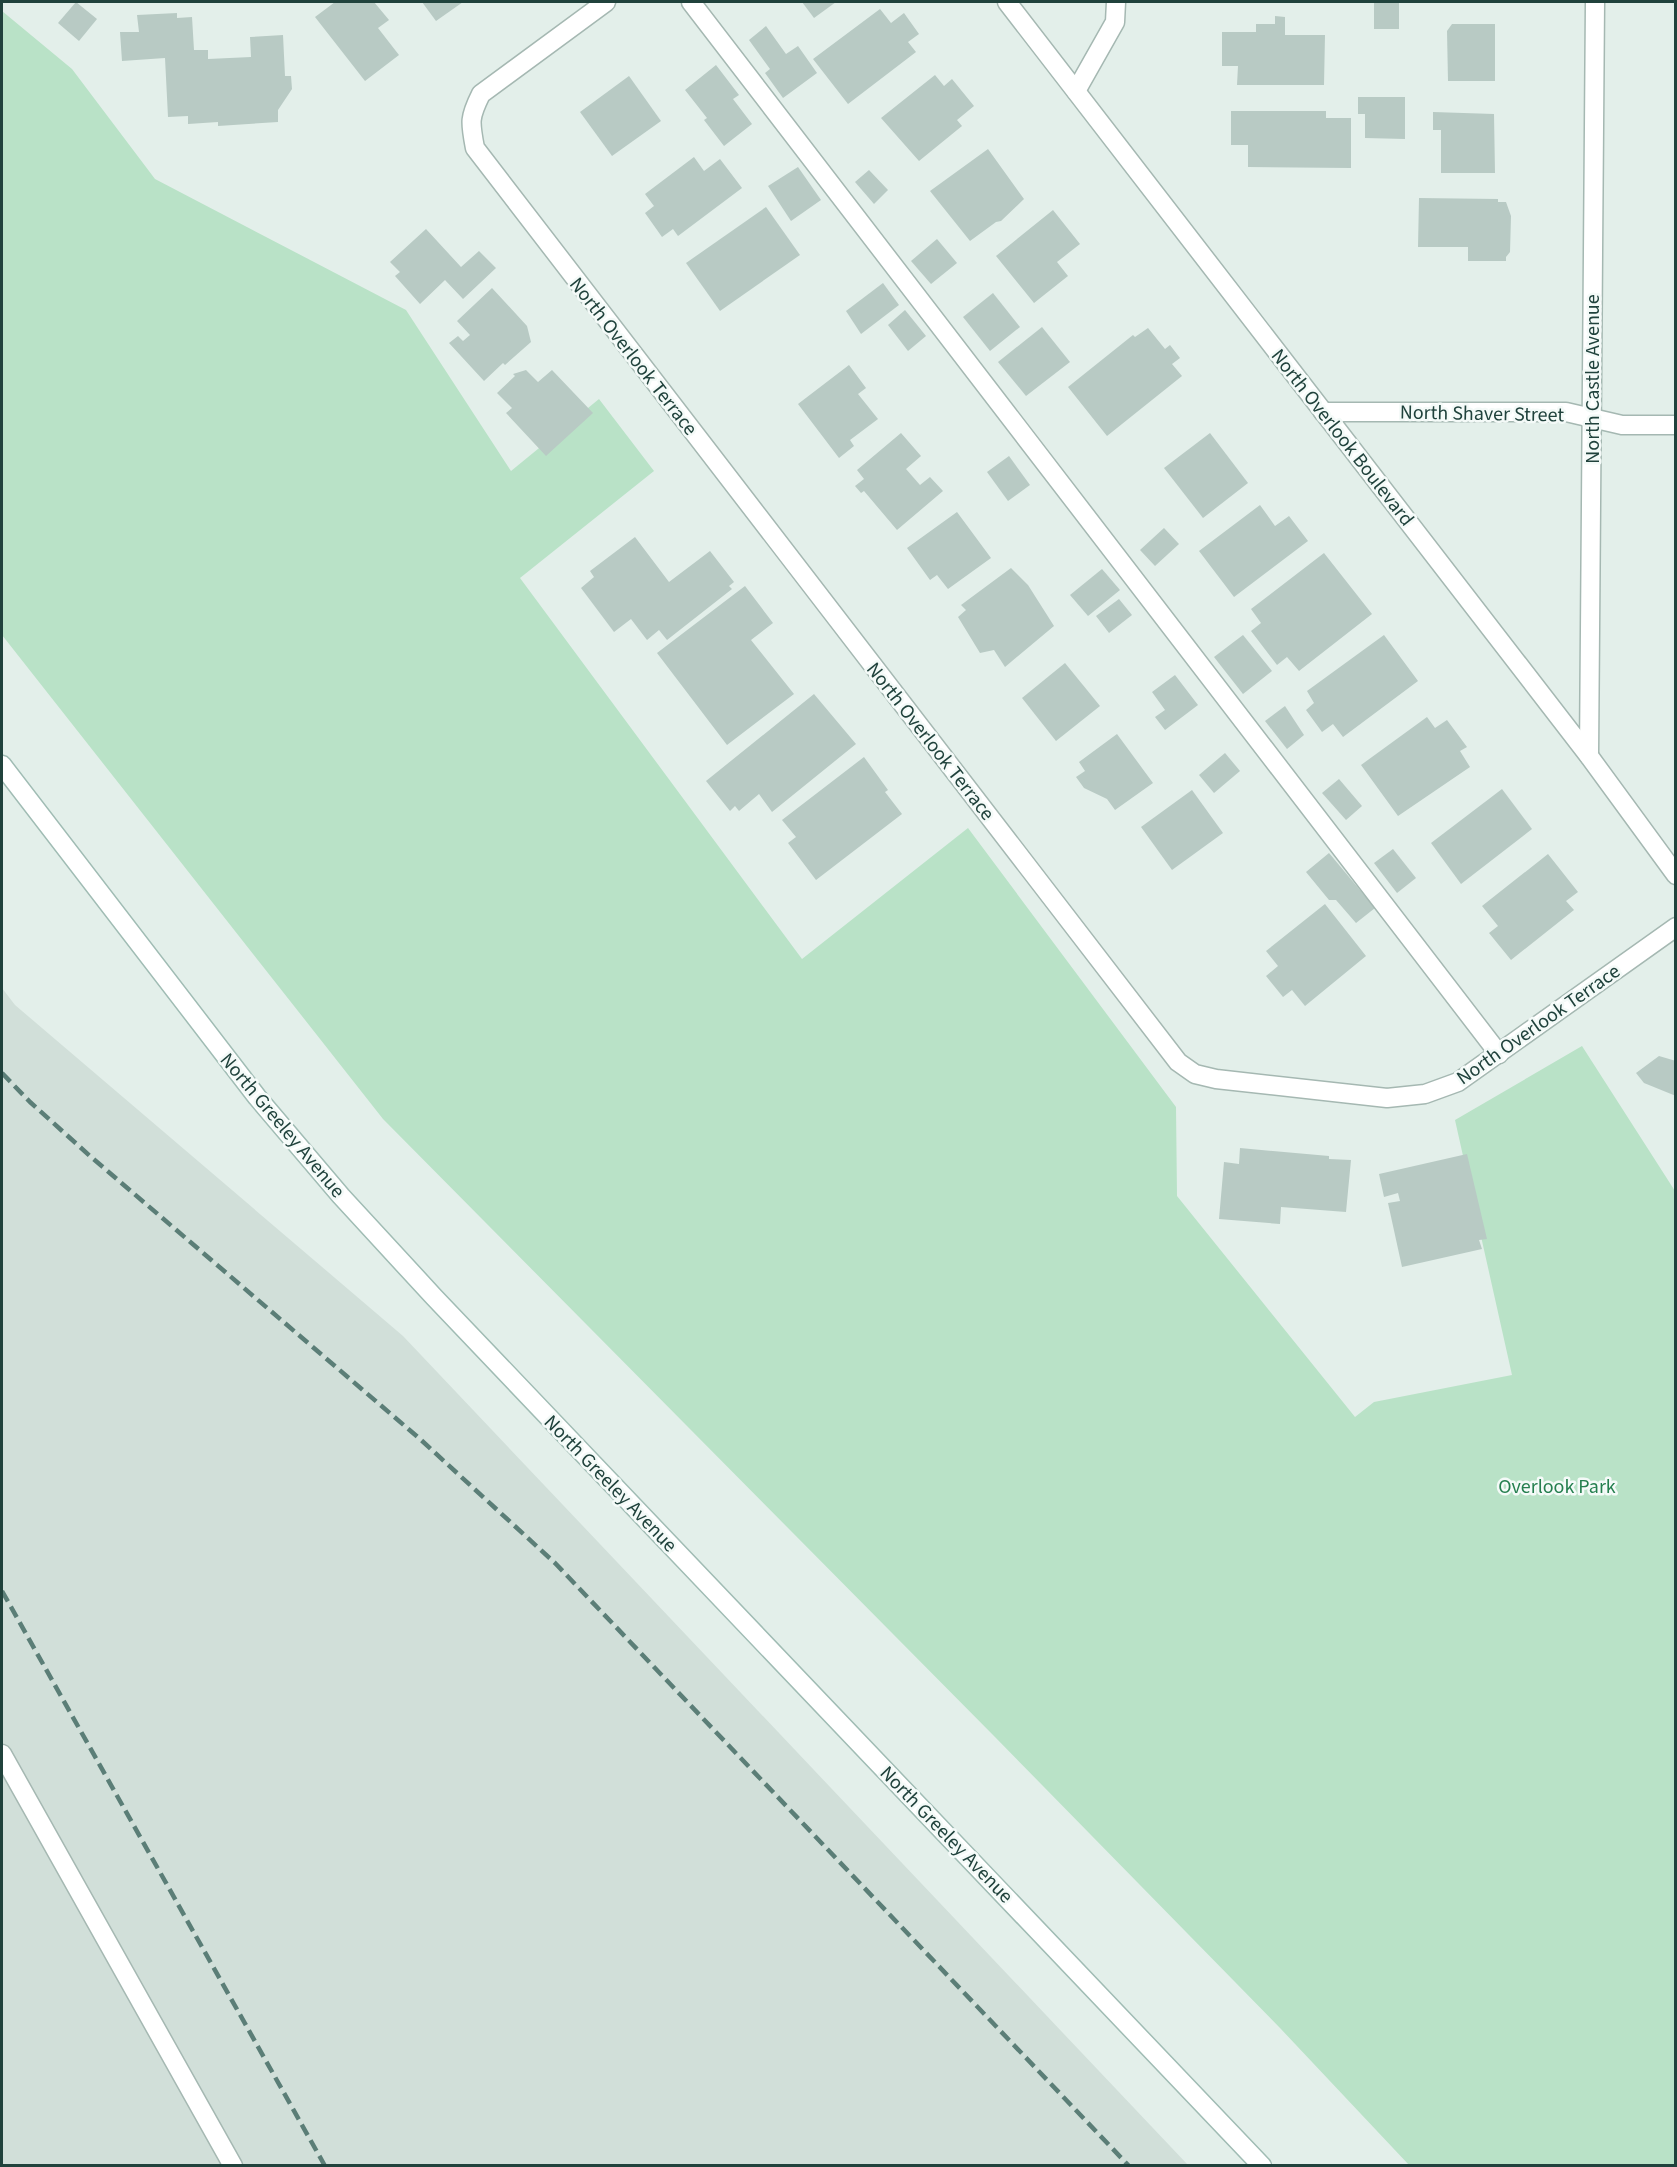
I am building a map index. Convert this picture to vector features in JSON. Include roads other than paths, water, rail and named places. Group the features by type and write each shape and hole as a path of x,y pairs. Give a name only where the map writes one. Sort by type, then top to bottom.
{"street":[{"name":"North Overlook Terrace","path":"606,2 481,94 471,112 471,130 475,148 1178,1062 1195,1074 1216,1079 1387,1098 1425,1094 1458,1082 1676,927"},
{"path":"691,2 1499,1054"},
{"name":"North Overlook Boulevard","path":"1007,2 1589,756 1676,874"},
{"path":"1076,91 1115,22 1116,2"},
{"name":"North Castle Avenue","path":"1589,756 1595,2"},
{"name":"North Shaver Street","path":"1323,412 1566,412 1622,425 1676,425"},
{"name":"North Greeley Avenue","path":"2,765 257,1097 341,1196 434,1297 1262,2166"},
{"path":"2,1754 233,2166"}],"railway":[{"path":"2,1073 30,1102 90,1156 420,1439 555,1563 1129,2166"},
{"path":"2,1591 325,2166"}],"park label":[{"name":"Overlook Park","path":"1557,1486"}]}
